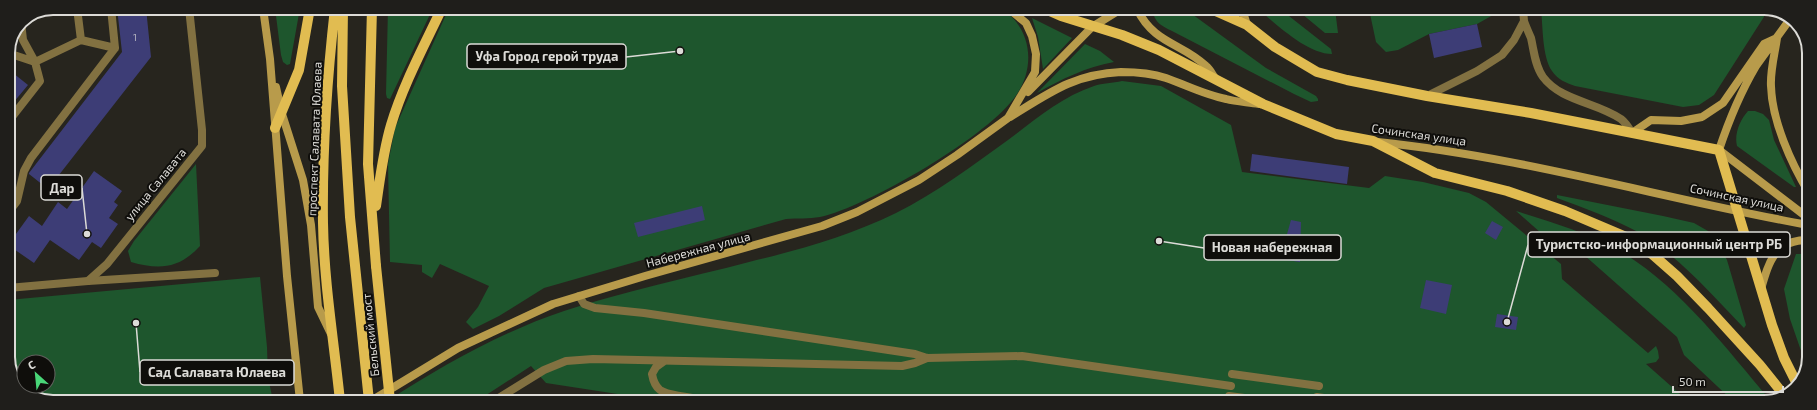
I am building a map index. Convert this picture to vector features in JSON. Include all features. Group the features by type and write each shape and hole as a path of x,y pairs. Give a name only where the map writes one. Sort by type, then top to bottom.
{"main road":[{"path":"264,15 270,59 287,276 299,395"},
{"path":"275,128 299,70 309,15"},
{"name":"проспект Салавата Юлаева","path":"334,15 326,88 323,223 326,271 334,340"},
{"name":"Бельский мост","path":"343,15 342,86 354,268 369,395"},
{"path":"372,15 368,164 374,228"},
{"path":"374,228 382,162 391,126 399,102 439,15"},
{"path":"1017,15 1026,23 1036,54 1035,72 1019,102"},
{"name":"Сочинская улица","path":"1061,15 1092,28 1122,35 1159,50 1263,104 1336,134 1373,141 1431,147 1802,225"},
{"path":"1019,102 1045,72 1107,15"},
{"path":"1140,15 1147,25 1165,40 1206,66 1216,80"},
{"path":"1146,15 1147,25"},
{"name":"Сочинская улица","path":"1224,15 1247,25 1274,47 1317,72 1347,80 1427,96 1531,113 1719,150 1802,213"},
{"path":"1244,15 1247,25"},
{"path":"1787,23 1757,65 1745,86 1731,113 1719,150 1737,212 1784,358 1795,380"},
{"path":"1632,133 1651,120 1681,121 1702,117 1723,103 1764,44 1777,38"},
{"path":"1777,38 1771,86 1778,123 1789,153 1802,180"},
{"path":"270,59 282,114 302,180 311,225 318,307 334,340 339,395"},
{"path":"1008,118 1067,83 1085,77 1106,73 1140,72 1166,78 1226,99 1263,104"},
{"name":"Набережная улица","path":"380,395 458,348 522,318 579,296 780,239 822,226 857,212 919,180 990,132 1008,118 1019,102"},
{"path":"1373,141 1435,173 1506,191 1586,219 1624,236 1652,254 1708,308 1760,365 1781,391"},
{"name":"Бельский мост","path":"374,228 376,266 389,395"},
{"path":"1762,289 1768,264 1783,246 1797,240 1802,240"}],"street":[{"path":"78,15 82,40"},
{"path":"15,204 17,201 24,171 31,158 115,48 112,15"},
{"name":"улица Салавата","path":"88,280 107,264 202,146 202,130 190,15"},
{"path":"1524,15 1524,21 1531,38 1536,60 1542,76 1554,89 1568,96 1595,105 1622,119 1632,133"},
{"path":"1427,96 1477,71 1502,55 1514,40 1524,21"},
{"path":"15,113 40,81 35,62 23,40 22,31"},
{"path":"15,55 35,62 82,40 115,48"},
{"path":"15,287 88,280 215,273"},
{"path":"579,296 584,304 605,310 644,314 915,354 927,358 1022,356 1231,386"},
{"path":"504,395 544,370 566,361 593,359 662,362 747,362 902,366 927,358"},
{"path":"662,362 656,367 652,374 654,382 659,390 668,394 676,395"},
{"path":"1230,395 1233,372 1319,383 1318,395"}],"green space":[{"path":"276,15 299,15 290,64 287,65 283,62"},
{"path":"388,15 430,15 390,99 387,98"},
{"path":"446,15 1010,15 1019,26 1028,48 1027,71 1023,83 1017,94 1003,111 956,148 926,167 867,199 841,211 820,217 786,219 544,288 499,316 473,329 466,322 478,307 489,286 440,264 432,278 422,272 422,265 390,262 388,164 395,128"},
{"path":"1154,15 1193,15 1266,68 1316,96 1318,101 1311,102 1294,94 1165,27 1156,20"},
{"path":"1265,15 1288,15 1331,49 1332,54 1322,53 1312,49 1302,44"},
{"path":"1303,15 1336,15 1338,33 1325,33"},
{"path":"1370,15 1493,15 1477,24 1429,34 1398,50 1386,52 1376,42"},
{"path":"1542,15 1765,15 1714,95 1699,105 1683,107 1575,86 1565,82 1552,71 1546,58"},
{"path":"1032,18 1072,38 1043,69 1038,37"},
{"path":"1085,44 1100,51 1114,62 1074,74 1037,93"},
{"path":"1122,81 1161,86 1231,125 1242,172 1369,188 1385,176 1423,182 1469,193 1486,202 1561,264 1562,279 1648,353 1656,346 1659,358 1656,362 1646,364 1681,395 624,395 546,383 531,366 486,395 397,395 472,351 495,339 541,319 610,297 805,247 860,229 896,213 940,188 1059,103 1070,96 1097,85"},
{"path":"1748,111 1755,111 1763,114 1769,120 1774,140 1796,187 1737,146 1736,137 1738,127"},
{"path":"196,164 200,246 184,259 168,266 160,267 141,265 131,262 128,251 134,241"},
{"path":"1557,195 1694,223 1708,231 1719,245 1727,260 1746,325 1744,328 1694,276 1667,252 1653,242 1638,232 1618,222 1557,198"},
{"path":"1516,211 1592,237 1616,249 1638,263 1659,279 1699,317 1766,395 1727,395 1684,355 1677,337 1558,232 1541,233"},
{"path":"1796,254 1802,254 1802,354 1790,319 1784,289"},
{"path":"260,277 267,347 268,377 272,395 46,394 56,394 56,354 16,354 16,367 15,299"}],"building":[{"path":"118,15 147,15 151,57 48,189 29,173 122,52"},
{"path":"1477,24 1482,47 1434,58 1429,34"},
{"path":"15,75 28,85 15,101"},
{"path":"1252,154 1349,167 1347,184 1250,171"},
{"path":"94,171 122,191 114,202 118,205 109,218 118,224 101,248 92,242 79,260 50,240 34,263 15,250 15,235 29,216 42,226 58,202 67,209"},
{"path":"702,206 705,220 638,237 634,223"},
{"path":"1291,220 1301,222 1300,262 1280,259"},
{"path":"1492,221 1503,227 1496,240 1485,233"},
{"path":"1426,280 1452,285 1446,314 1420,308"},
{"path":"1497,314 1518,317 1516,330 1495,327"}],"place":[{"name":"Уфа Город герой труда","path":"680,51"},
{"name":"Дар","path":"87,234"},
{"name":"Новая набережная","path":"1159,241"},
{"name":"Туристско-информационный центр РБ","path":"1507,322"},
{"name":"Сад Салавата Юлаева","path":"136,323"}]}
